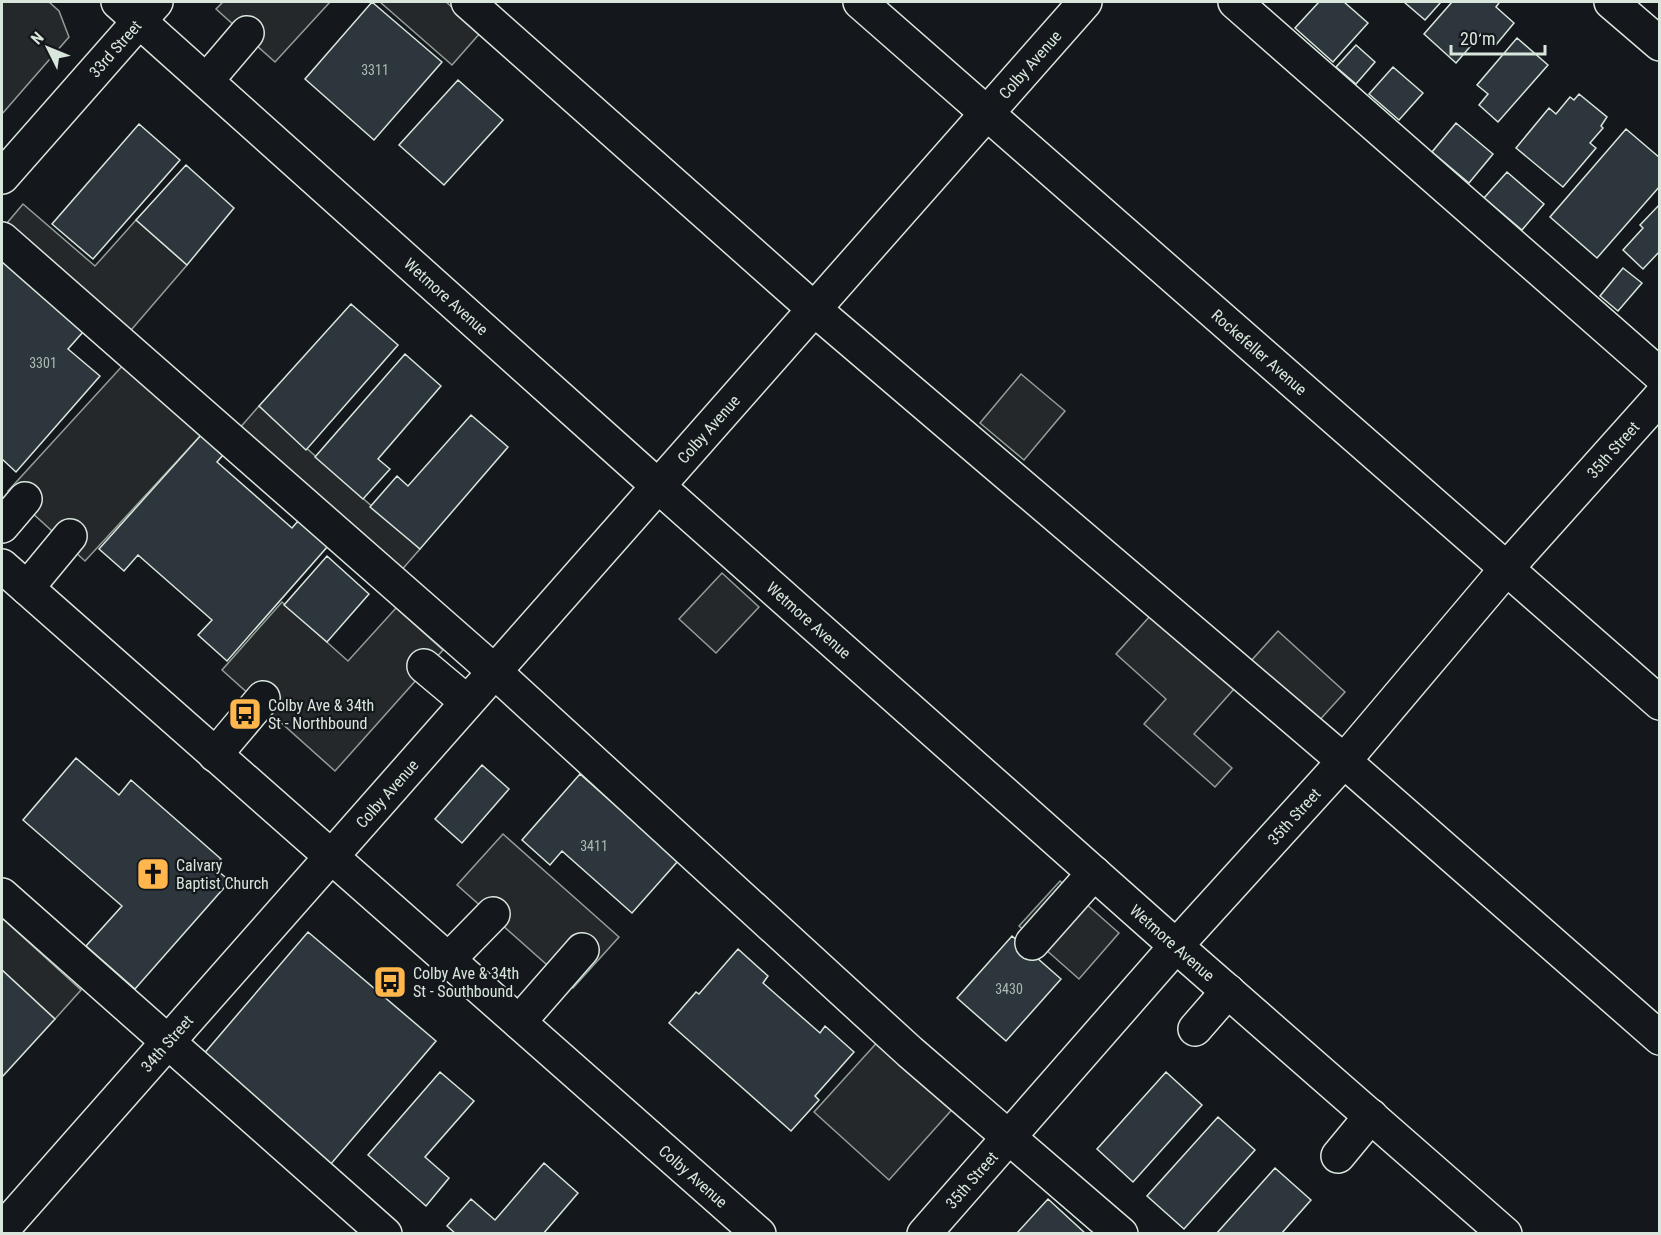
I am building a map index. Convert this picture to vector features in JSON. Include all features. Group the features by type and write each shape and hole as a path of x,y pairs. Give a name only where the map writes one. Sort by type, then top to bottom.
{"street":[{"path":"468,2 814,309 1344,761 1659,1038"},
{"name":"Rockefeller Avenue","path":"860,2 1659,703"},
{"name":"Colby Avenue","path":"331,857 1085,2"},
{"path":"1235,2 1659,375"},
{"path":"1611,2 1659,44"},
{"name":"Wetmore Avenue","path":"138,8 207,80 658,486 1176,946 1505,1233"},
{"name":"33rd Street","path":"5,166 138,8"},
{"path":"207,80 247,33"},
{"path":"2,239 96,310 910,1052 1121,1233"},
{"name":"35th Street","path":"924,1233 1176,946 1344,761 1507,568 1659,397"},
{"path":"2,526 25,499"},
{"path":"27,588 70,536"},
{"name":"Colby Avenue","path":"2,566 759,1233"},
{"path":"424,666 467,702"},
{"path":"215,755 263,698"},
{"name":"34th Street","path":"2,1230 331,857"},
{"path":"1032,943 1094,873"},
{"path":"2,895 385,1233"},
{"path":"448,960 493,914"},
{"path":"519,1022 582,950"},
{"path":"1195,1029 1228,991"},
{"path":"1338,1156 1371,1116"}],"shaded area":[{"path":"2,2 49,2 59,11 69,37 2,114"},
{"path":"223,2 330,2 275,62 216,9"},
{"path":"380,2 446,2 481,32 452,65"},
{"path":"23,204 95,266 136,220 187,265 126,336 2,229"},
{"path":"125,363 202,434 85,561 8,491"},
{"path":"1021,374 1065,411 1024,460 980,423"},
{"path":"259,406 420,549 399,573 238,430"},
{"path":"722,573 759,607 716,653 679,619"},
{"path":"282,602 348,661 396,608 443,650 335,771 222,670"},
{"path":"1159,606 1242,680 1194,734 1232,768 1215,787 1144,724 1166,699 1116,654"},
{"path":"1278,631 1345,692 1317,723 1250,662"},
{"path":"503,834 619,937 573,988 457,885"},
{"path":"1060,881 1119,933 1079,979 1019,926"},
{"path":"2,918 81,990 55,1019 2,970"},
{"path":"882,1037 957,1104 889,1180 814,1112"}],"building":[{"path":"372,2 442,62 374,140 305,79"},
{"path":"1319,2 1344,2 1368,23 1333,62 1295,28"},
{"path":"1404,2 1441,2 1425,20"},
{"path":"1452,2 1497,2 1499,3 1496,7 1514,23 1495,46 1481,34 1456,63 1424,34"},
{"path":"1517,38 1548,65 1498,122 1479,105 1488,94 1477,85"},
{"path":"1356,45 1375,62 1356,84 1336,67"},
{"path":"1393,67 1423,93 1399,120 1369,94"},
{"path":"458,80 503,120 444,185 399,145"},
{"path":"1579,94 1607,117 1601,126 1603,128 1590,143 1596,148 1563,187 1516,148 1549,108 1556,114 1570,97 1574,100"},
{"path":"1456,123 1493,154 1469,183 1432,152"},
{"path":"139,124 180,160 93,259 52,224"},
{"path":"1626,129 1660,158 1660,186 1597,258 1550,217"},
{"path":"186,165 234,208 187,265 136,220"},
{"path":"1507,172 1544,204 1522,230 1484,198"},
{"path":"1660,204 1660,251 1643,269 1623,250 1643,228 1640,225"},
{"path":"2,261 83,332 68,349 100,376 16,472 2,459"},
{"path":"1623,268 1642,283 1618,311 1600,296"},
{"path":"351,304 398,345 306,450 259,406"},
{"path":"405,354 441,386 378,459 390,469 363,499 315,457"},
{"path":"471,415 508,447 420,549 370,507 397,476 408,486"},
{"path":"202,434 223,455 217,462 292,528 298,521 328,546 227,661 198,635 212,620 138,555 124,571 99,549"},
{"path":"327,556 369,594 327,642 284,605"},
{"name":"Calvary Baptist Church","path":"76,758 119,795 131,780 221,859 213,867 230,881 135,989 86,946 122,906 23,820"},
{"path":"482,765 509,789 462,843 435,819"},
{"path":"580,774 678,861 632,913 562,851 550,865 522,840"},
{"path":"308,932 436,1041 330,1165 202,1056"},
{"path":"1012,936 1061,979 1006,1041 957,998"},
{"path":"738,949 768,976 763,983 820,1033 825,1026 854,1052 815,1096 819,1100 791,1131 669,1023 696,992 699,994"},
{"path":"2,970 55,1019 2,1077"},
{"path":"440,1072 474,1101 425,1157 449,1178 426,1206 368,1155"},
{"path":"1166,1072 1202,1105 1133,1182 1097,1149"},
{"path":"1218,1117 1255,1150 1184,1229 1147,1196"},
{"path":"544,1163 578,1193 543,1234 456,1234 447,1226 471,1199 495,1220"},
{"path":"1275,1168 1311,1200 1281,1234 1216,1234"},
{"path":"1048,1199 1086,1234 1016,1234"}],"place":[{"name":"Colby Ave & 34th St - Northbound","path":"245,714"},
{"name":"Calvary Baptist Church","path":"153,874"},
{"name":"Colby Ave & 34th St - Southbound","path":"390,982"}]}
